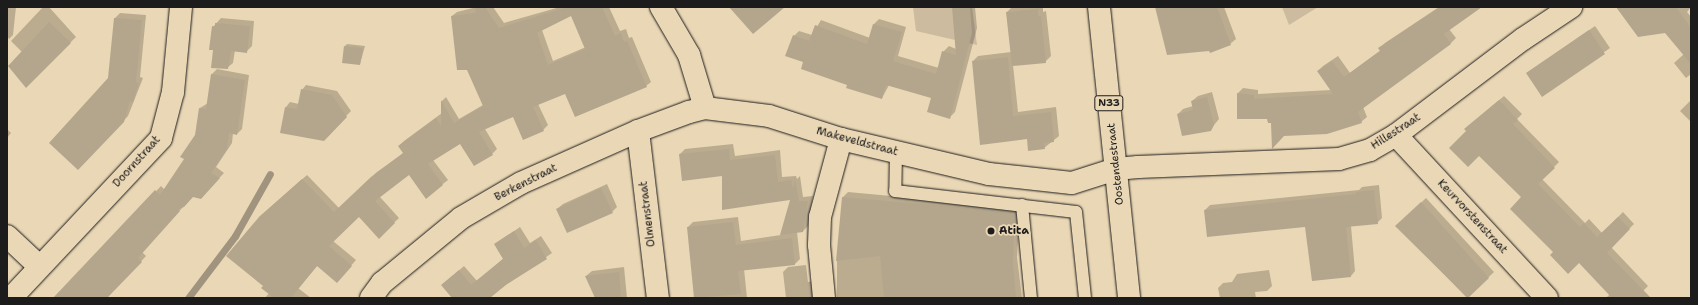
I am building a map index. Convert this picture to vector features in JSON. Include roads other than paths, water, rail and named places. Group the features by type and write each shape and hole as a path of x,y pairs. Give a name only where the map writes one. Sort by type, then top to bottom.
{"street":[{"name":"Doornstraat","path":"11,298 39,266 161,138 173,92 181,7"},
{"path":"661,7 689,55 705,108"},
{"name":"Oostendestraat","path":"1099,7 1129,298"},
{"name":"Hillestraat","path":"1116,170 1339,159 1370,150 1396,135 1523,39 1571,7"},
{"name":"Berkenstraat","path":"371,298 382,283 461,218 521,183 638,130 705,108"},
{"name":"Makeveldstraat","path":"705,108 769,116 841,140 988,174 1072,183 1116,170"},
{"name":"Olmenstraat","path":"638,130 658,298"},
{"name":"Keurvorstenstraat","path":"1396,135 1547,298"},
{"path":"824,298 818,245 820,217 841,140"},
{"path":"7,236 39,266"}],"lane":[{"path":"896,152 895,192 1076,212 1085,298"},
{"path":"1022,205 1031,298"}],"waterway":[{"path":"188,298 235,236 270,174"}],"place":[{"name":"Atita","path":"991,231"}]}
